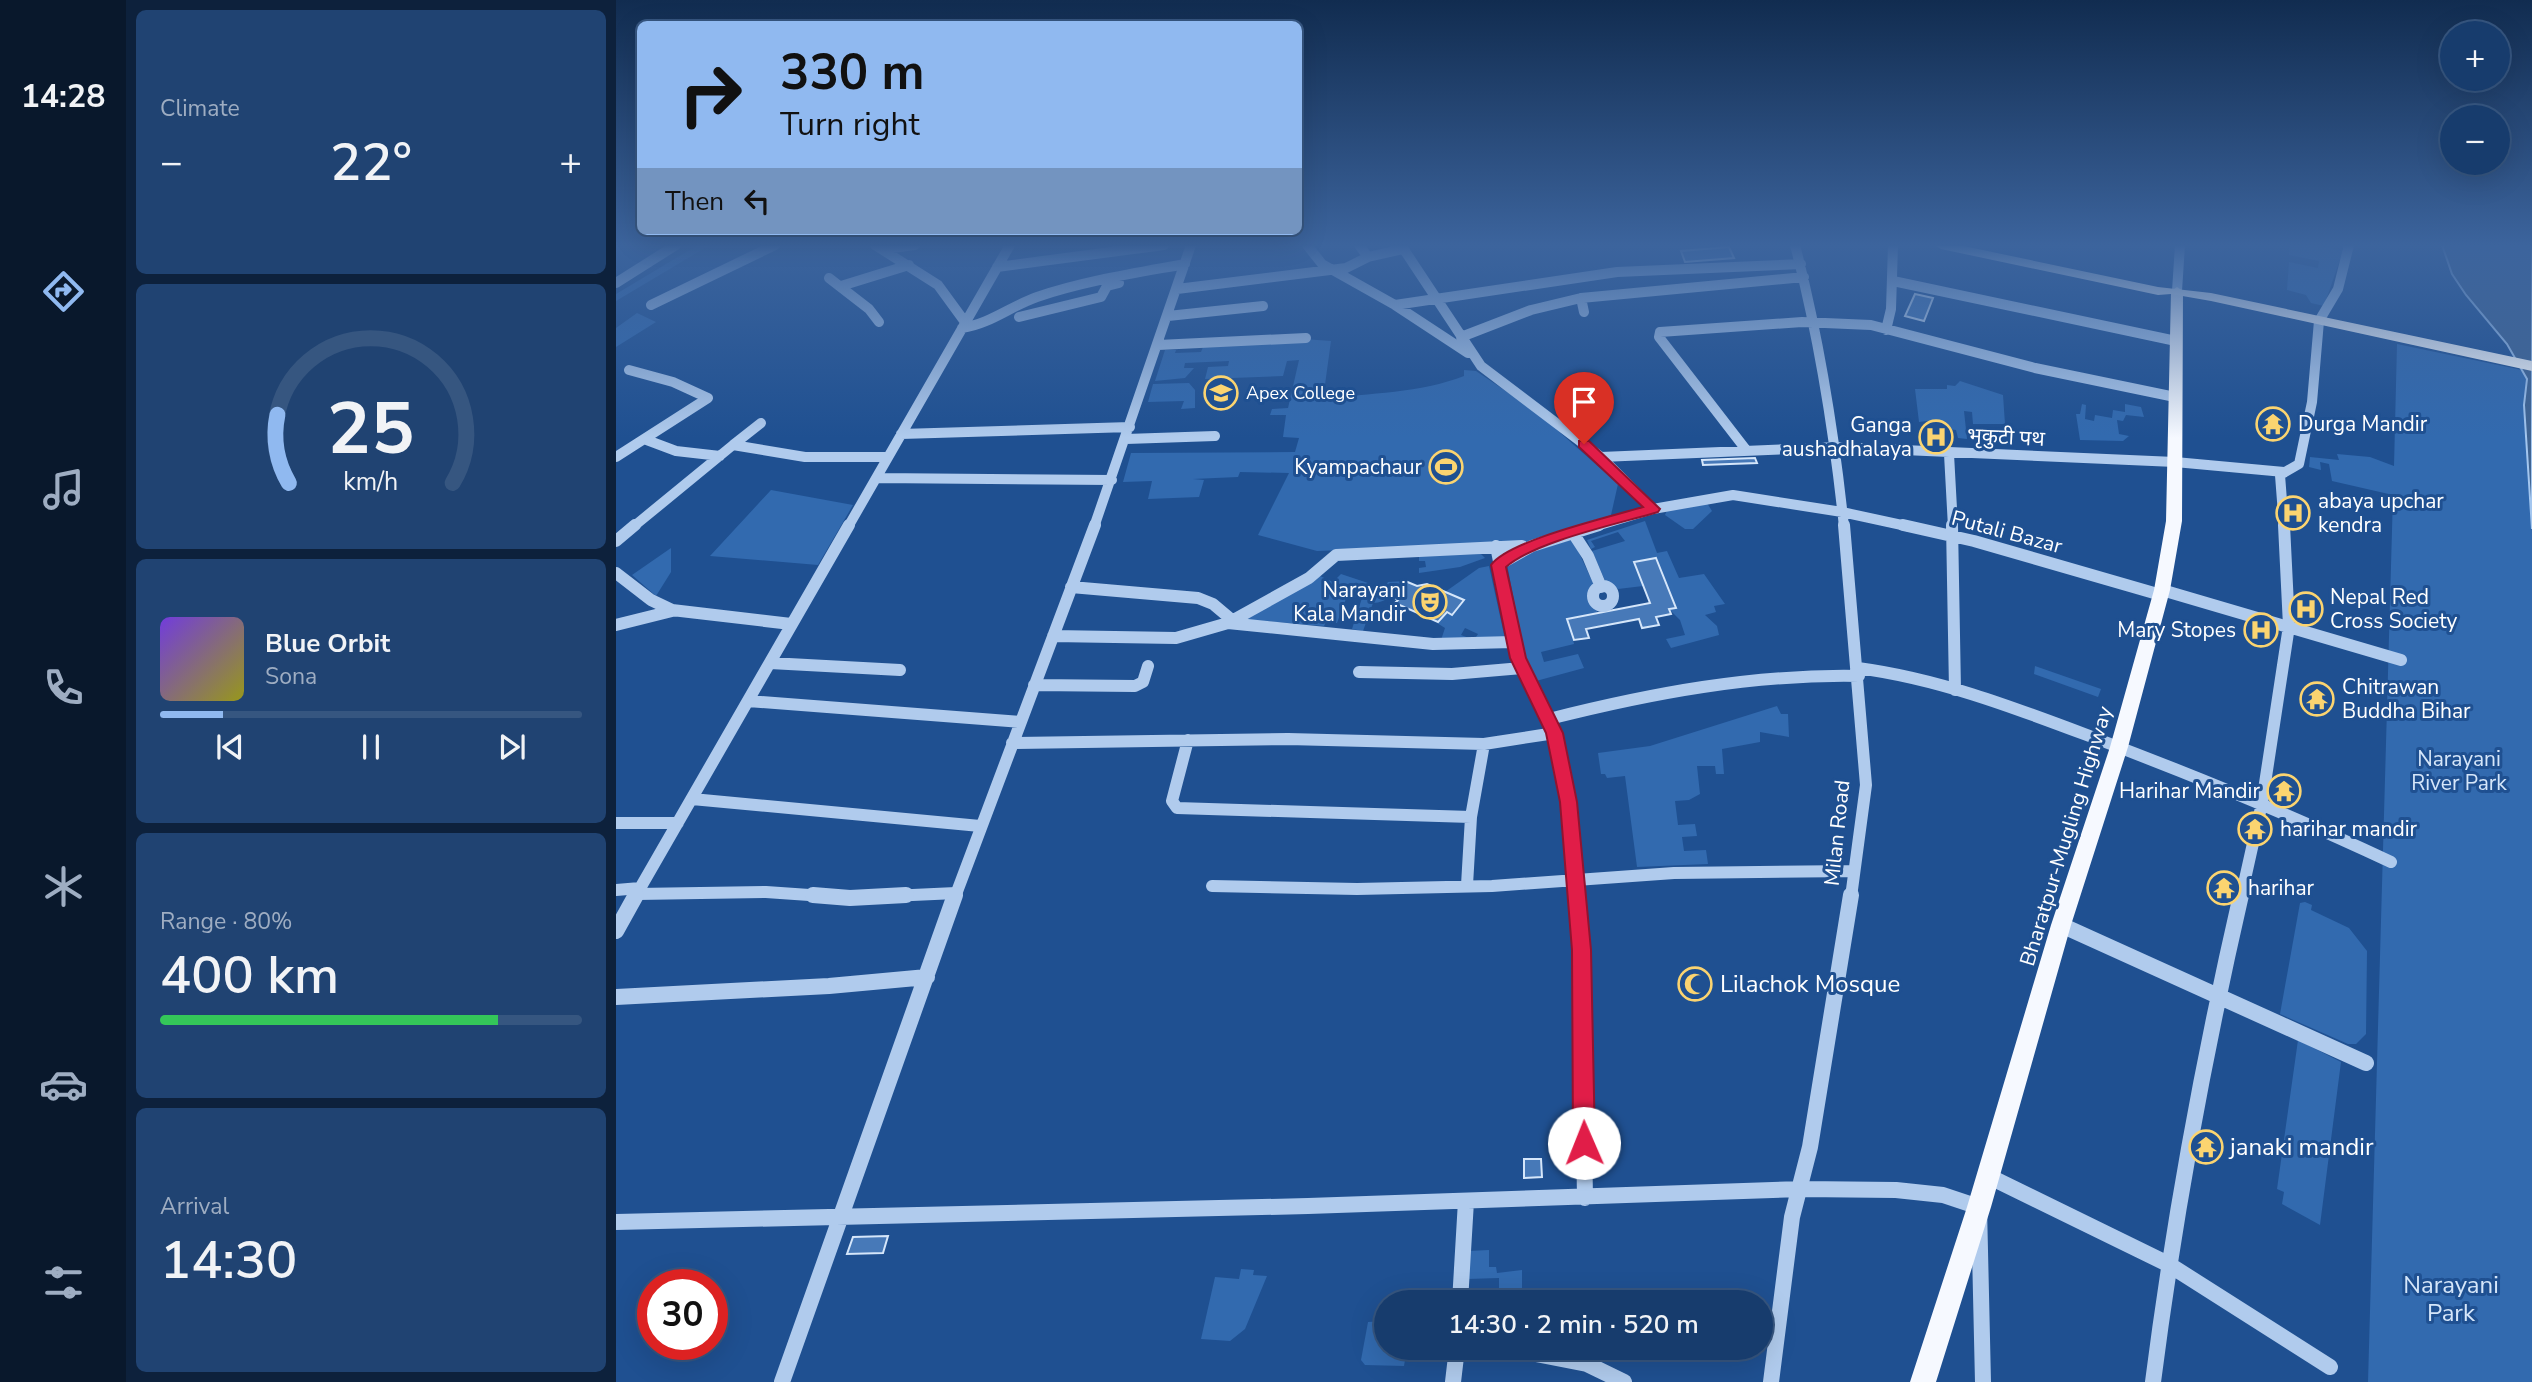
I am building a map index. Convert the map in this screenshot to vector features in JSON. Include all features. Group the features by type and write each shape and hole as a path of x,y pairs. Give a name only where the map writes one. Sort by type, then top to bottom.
{"highway":[{"path":"2265,309 2532,366"}],"main road":[{"name":"Bharatpur-Mugling Highway","path":"1923,1382 1979,1207 2061,925 2119,747 2162,593 2174,521 2175,309"}],"street":[{"path":"869,309 879,322"},
{"path":"954,309 964,325"},
{"path":"616,931 973,309"},
{"path":"964,325 976,326 1009,309"},
{"path":"1018,317 1049,309"},
{"path":"782,1382 980,826 1112,480 1170,309"},
{"path":"1168,316 1230,309"},
{"path":"1402,309 1471,355"},
{"path":"1442,309 1481,366 1601,457 1653,509"},
{"path":"1461,337 1533,309"},
{"name":"Milan Road","path":"1771,1382 1792,1217 1802,1189 1843,956 1866,785 1859,672 1836,447 1812,309"},
{"path":"1886,330 1889,309"},
{"path":"2027,309 2176,341"},
{"path":"2175,462 2284,471 2299,464 2312,402 2319,321 2326,309"},
{"path":"1747,451 1729,432 1658,334 1714,327 1815,322 1871,325 2035,368 2175,397"},
{"path":"1158,345 1306,338"},
{"path":"616,457 708,398 673,382 629,370"},
{"path":"616,541 761,423"},
{"path":"901,434 1128,433 1215,436"},
{"path":"644,439 676,451 720,456"},
{"path":"733,445 805,457 888,457"},
{"path":"1601,457 1836,447"},
{"name":"भृकुटी पथ","path":"1836,447 2175,462"},
{"path":"1949,454 1955,690"},
{"path":"2153,1382 2168,1264 2218,996 2262,803 2289,626 2288,568 2280,482 2284,471"},
{"path":"877,478 1112,480"},
{"name":"Putali Bazar","path":"1532,546 1653,509 1733,495 1756,496 1952,536 2289,626 2401,660"},
{"path":"1573,533 1588,556 1601,587"},
{"path":"1496,546 1513,642 1522,668 1555,733 1569,802 1581,950 1585,1198"},
{"path":"1053,636 1176,638 1230,622 1310,578 1336,555 1532,546"},
{"path":"1498,565 1511,555 1532,546"},
{"path":"616,573 651,600 672,610 791,624"},
{"path":"1071,587 1198,598 1213,604 1230,622 1433,644 1513,642"},
{"path":"616,625 672,610"},
{"path":"770,663 900,670"},
{"path":"1034,685 1135,687 1143,682 1148,666"},
{"path":"1359,672 1452,674 1522,668"},
{"path":"1549,719 1636,697 1753,677 1859,672 1955,690 2026,712 2262,803 2391,862"},
{"path":"748,701 1020,722"},
{"path":"1012,744 1188,740 1484,744 1555,733"},
{"path":"1188,740 1172,801 1177,808 1471,817"},
{"path":"1467,885 1471,817 1484,744"},
{"path":"692,799 980,826"},
{"path":"616,823 678,823"},
{"path":"1212,886 1357,889 1576,881 1674,873 1854,871"},
{"path":"616,890 766,892 850,898 957,893"},
{"path":"2061,925 2366,1063"},
{"path":"616,997 830,986 927,977"},
{"path":"1988,1176 2168,1264 2330,1367"},
{"path":"616,1222 1585,1198 1802,1189 1896,1190 1943,1195 1979,1207 1983,1382"},
{"path":"1462,1290 1466,1201"},
{"path":"1453,1382 1456,1360"},
{"path":"1566,1360 1587,1364 1624,1382"}],"green space":[{"path":"637,313 656,322 616,347 616,328"},
{"name":"Kyampachaur","path":"1304,339 1331,341 1323,399 1430,386 1464,376 1464,370 1476,371 1538,413 1618,484 1611,515 1531,543 1317,551 1258,535 1289,473 1240,472 1238,477 1193,479 1204,480 1199,497 1148,499 1152,481 1123,482 1131,453 1295,452 1299,438 1283,437 1286,415 1270,415 1272,409 1288,408 1299,360 1287,361 1283,376 1205,379 1208,367 1228,366 1229,361 1185,363 1184,368 1194,368 1185,378 1155,381 1165,350 1176,350 1175,353 1201,352 1203,347"},
{"path":"2397,344 2522,370 2527,379 2524,405 2532,529 2532,1382 2368,1382 2393,495 2332,481 2329,464 2320,462 2321,470 2309,467 2310,457 2339,460 2337,454 2370,457 2394,466"},
{"path":"1960,381 2003,395 2005,424 1973,424 1972,412 1964,411 1967,439 1958,438 1956,430 1937,428 1935,420 1919,422 1915,389 1947,389 1947,385 1955,386"},
{"path":"1189,383 1195,390 1195,408 1181,409 1184,401 1148,402 1153,384"},
{"path":"2082,404 2086,405 2085,419 2094,421 2095,415 2112,418 2113,410 2125,412 2125,404 2141,407 2144,417 2126,415 2123,421 2117,420 2119,434 2129,436 2123,441 2080,440 2076,414 2080,414"},
{"path":"771,490 853,505 818,565 710,556"},
{"path":"1707,503 1712,511 1693,529 1685,529 1665,515 1667,510"},
{"path":"1645,521 1657,553 1667,551 1679,578 1704,574 1725,604 1714,606 1716,612 1705,615 1717,626 1719,635 1671,648 1666,639 1685,635 1680,620 1669,609 1676,607 1656,559 1643,586 1618,589 1606,583 1592,551 1625,541 1618,532 1591,541 1595,547 1591,549 1587,540"},
{"path":"1570,540 1574,542 1594,585 1587,595 1598,613 1568,619 1574,644 1541,652 1544,662 1578,654 1584,668 1536,681 1526,664 1507,564 1511,559"},
{"path":"671,548 671,572 656,596 632,575"},
{"path":"1481,554 1485,558 1460,567 1419,573 1419,568 1426,567 1425,561 1419,561 1419,555"},
{"path":"1489,566 1505,639 1474,640 1478,634 1465,628 1461,635 1469,638 1441,640 1445,628 1437,623 1447,612 1452,614 1464,601 1445,592 1479,568"},
{"path":"1341,574 1368,583 1364,592 1380,596 1388,582 1405,581 1387,599 1373,603 1363,631 1352,629 1362,598 1347,596 1337,623 1326,622 1324,626 1240,619 1320,576 1333,582"},
{"path":"2035,666 2101,689 2098,697 2034,674"},
{"path":"1777,706 1781,714 1788,714 1789,737 1760,732 1760,742 1722,749 1724,774 1716,774 1715,766 1697,766 1700,794 1689,800 1675,801 1678,825 1695,824 1697,836 1682,837 1684,851 1706,850 1708,864 1637,867 1625,776 1607,778 1605,774 1601,774 1598,753 1650,746"},
{"path":"2300,903 2312,905 2311,910 2349,928 2367,951 2366,1034 2356,1044 2348,1044 2280,1014"},
{"path":"2298,1040 2341,1062 2320,1225 2282,1204 2284,1192 2277,1189"},
{"path":"1489,1250 1489,1267 1496,1267 1497,1273 1522,1270 1522,1289 1499,1290 1499,1278 1468,1279 1469,1251"},
{"path":"1241,1269 1254,1270 1253,1275 1267,1276 1245,1329 1230,1341 1201,1339 1215,1277 1239,1279"},
{"path":"1368,1322 1374,1322 1374,1360 1405,1360 1404,1366 1365,1365 1361,1360"}],"shaded area":[{"path":"2478,309 2532,309 2532,529 2524,405 2527,379 2507,344"}],"building":[{"path":"1908,309 1929,309 1924,321 1905,316"},
{"path":"1755,458 1757,463 1703,465 1702,460"},
{"path":"1656,558 1676,608 1669,609 1671,614 1656,617 1659,625 1642,628 1639,619 1586,629 1589,638 1574,640 1567,619 1650,603 1634,562"},
{"name":"Narayani Kala Mandir","path":"1405,581 1417,586 1427,584 1464,600 1452,615 1447,612 1438,622 1395,603 1398,600 1391,596"},
{"path":"1524,1159 1541,1159 1542,1177 1524,1178"},
{"path":"888,1236 883,1253 847,1254 853,1237"}],"place":[{"name":"Apex College","path":"1221,393"},
{"name":"Durga Mandir","path":"2273,424"},
{"name":"Ganga aushadhalaya","path":"1936,437"},
{"name":"Kyampachaur","path":"1446,467"},
{"name":"abaya upchar kendra","path":"2293,513"},
{"name":"Narayani Kala Mandir","path":"1430,602"},
{"name":"Nepal Red Cross Society","path":"2306,609"},
{"name":"Mary Stopes","path":"2261,630"},
{"name":"Chitrawan Buddha Bihar","path":"2317,699"},
{"name":"Harihar Mandir","path":"2284,791"},
{"name":"harihar mandir","path":"2255,829"},
{"name":"harihar","path":"2224,888"},
{"name":"Lilachok Mosque","path":"1695,984"},
{"name":"janaki mandir","path":"2206,1147"}],"route":[{"path":"1584,444 1601,457 1653,509 1532,546 1511,555 1498,565 1513,642 1522,668 1555,733 1569,802 1581,950 1584,1143"}],"park label":[{"name":"Narayani River Park","path":"2459,771"},
{"name":"Narayani Park","path":"2451,1299"}]}
